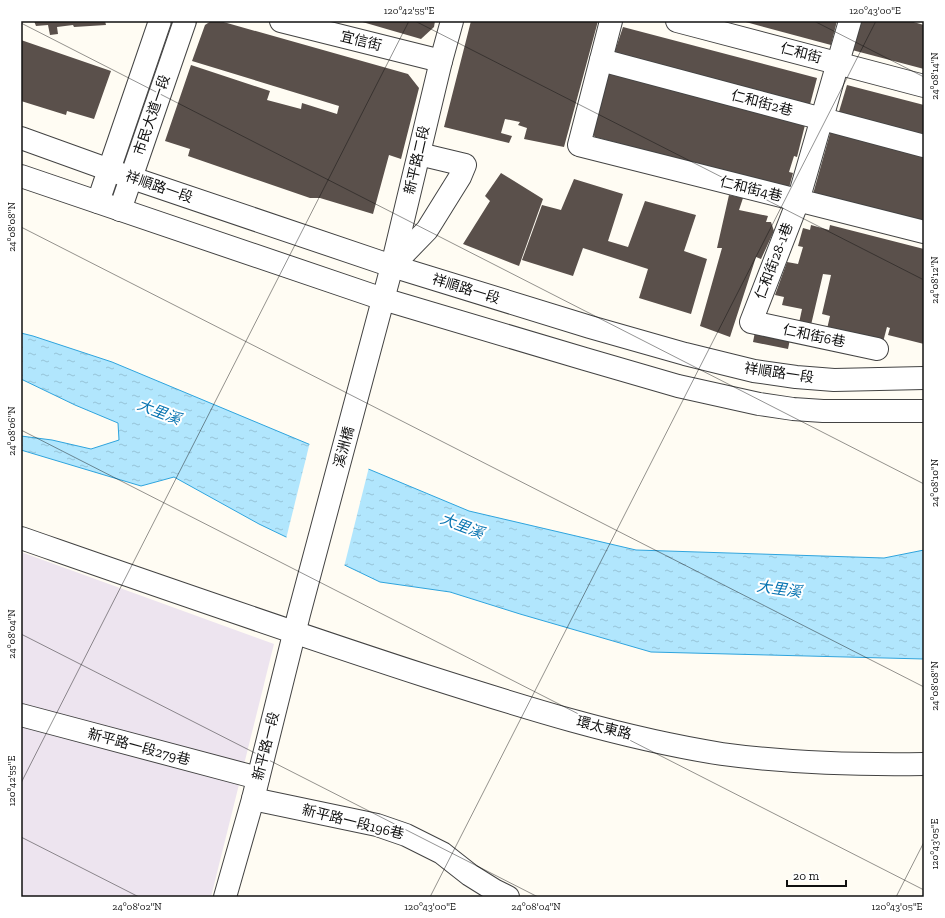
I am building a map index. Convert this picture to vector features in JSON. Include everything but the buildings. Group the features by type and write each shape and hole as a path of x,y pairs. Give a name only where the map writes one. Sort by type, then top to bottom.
{"street":[{"name":"市民大道一段","path":"98,202 160,21"},
{"name":"市民大道一段","path":"120,210 185,21"},
{"name":"宜信街","path":"281,21 441,61"},
{"name":"新平路二段","path":"383,299 452,21"},
{"path":"601,60 611,21"},
{"name":"仁和街","path":"677,21 924,86"},
{"name":"仁和街28-1巷","path":"751,322 798,201 850,21"},
{"name":"仁和街2巷","path":"601,60 924,146"},
{"name":"仁和街4巷","path":"601,60 579,145 924,232"},
{"name":"祥順路一段","path":"21,138 132,178 392,266 597,329 685,354 754,371 834,380 924,378"},
{"path":"392,266 427,230 460,177 465,165 419,154"},
{"path":"21,176 383,299 671,384 759,404 793,409 823,411 924,411"},
{"name":"溪洲橋","path":"304,595 383,299"},
{"name":"仁和街6巷","path":"751,322 877,350"},
{"name":"環太東路","path":"21,538 295,633 524,707 602,728 660,742 722,754 777,760 870,764 924,764"},
{"name":"新平路一段","path":"225,897 256,789 304,595"},
{"name":"新平路一段279巷","path":"21,715 256,789"},
{"name":"新平路一段196巷","path":"256,789 406,835 442,853 470,875 508,897"}],"shaded area":[{"path":"21,552 274,644 211,897 21,897"}],"water":[{"name":"大里溪","path":"21,333 112,362 469,511 636,550 884,558 924,550 924,659 651,652 450,592 380,582 259,524 174,477 141,486 21,450 21,436 52,440 91,449 119,440 118,423 75,405 21,379"}],"pier":[{"path":"310,442 369,467 344,567 286,539"}]}
